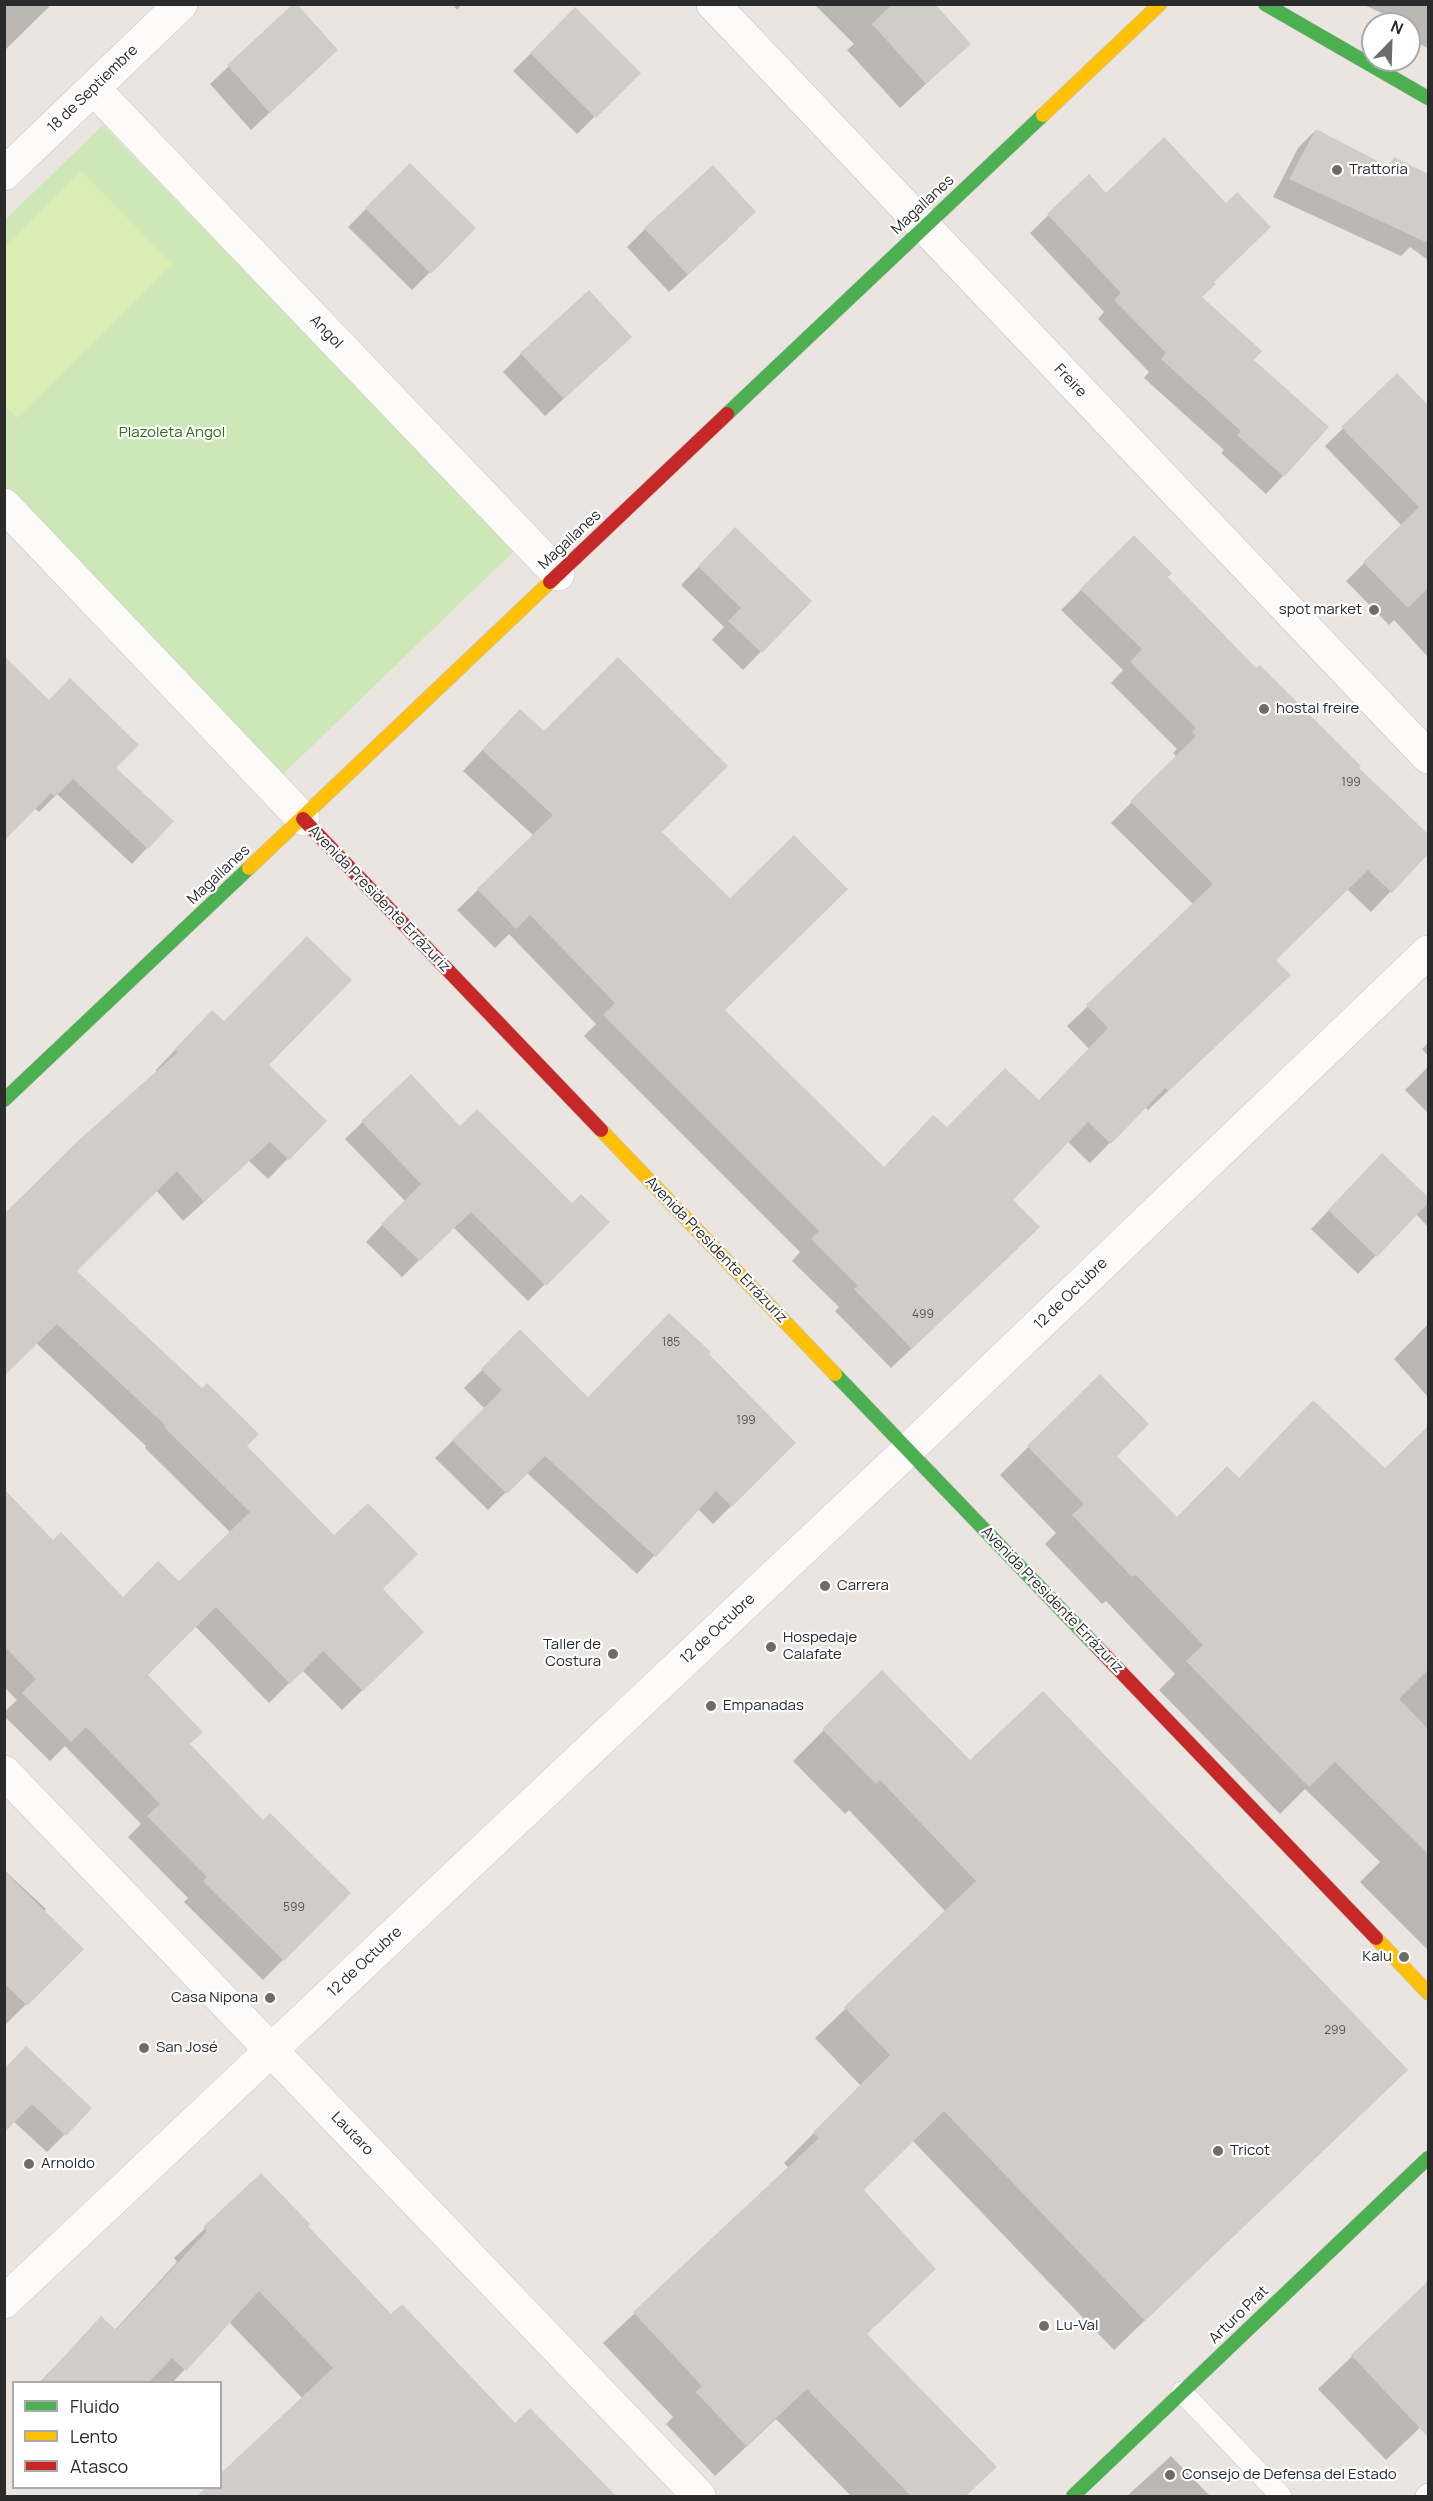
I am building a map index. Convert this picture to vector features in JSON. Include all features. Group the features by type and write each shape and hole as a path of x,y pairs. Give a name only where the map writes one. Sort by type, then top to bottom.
{"street":[{"name":"18 de Septiembre","path":"4,174 181,4"},
{"name":"Freire","path":"713,4 1428,757"},
{"name":"Magallanes","path":"4,1100 303,819 558,574 1160,4"},
{"path":"1265,4 1428,98"},
{"name":"Angol","path":"94,89 558,574"},
{"name":"Avenida Presidente Errázuriz","path":"4,505 1428,1993"},
{"name":"12 de Octubre","path":"4,2302 908,1450 1428,951"},
{"name":"Lautaro","path":"4,1772 699,2496"},
{"name":"Arturo Prat","path":"1073,2496 1428,2158"}],"lane":[{"path":"1182,2392 1281,2496"}],"green space":[{"name":"Plazoleta Angol","path":"103,125 515,550 278,779 5,498 5,220"},
{"path":"81,171 173,264 17,418 5,406 5,246"}],"building":[{"path":"293,4 297,4 338,50 270,113 227,65"},
{"path":"892,4 935,4 971,44 926,84 872,24"},
{"path":"575,7 641,73 596,118 530,53"},
{"path":"1316,129 1389,167 1394,157 1428,174 1428,243 1289,179"},
{"path":"1164,137 1226,203 1237,192 1271,227 1214,282 1216,284 1202,297 1262,351 1254,360 1329,427 1284,477 1237,435 1241,431 1161,359 1166,353 1114,300 1121,293 1047,214 1089,174 1106,193"},
{"path":"410,163 476,228 431,274 365,208"},
{"path":"713,165 756,212 688,275 644,228"},
{"path":"589,290 632,337 564,399 520,353"},
{"path":"1397,373 1428,405 1428,588 1408,608 1363,562 1419,507 1341,427"},
{"path":"735,527 812,601 762,653 728,621 741,608 698,566"},
{"path":"1134,535 1172,573 1168,577 1256,668 1260,665 1361,766 1359,768 1428,834 1428,854 1392,893 1368,870 1276,960 1291,975 1169,1091 1165,1088 1111,1144 1088,1122 1013,1200 1040,1227 912,1349 854,1289 858,1286 811,1239 819,1231 603,1015 615,1003 530,915 516,929 477,889 553,815 482,750 520,709 544,731 618,657 728,766 662,832 730,898 794,835 848,889 725,1010 884,1167 933,1115 947,1127 1005,1068 1039,1100 1108,1028 1086,1005 1213,884 1130,801 1196,736 1192,732 1196,728 1130,662 1142,649 1080,589"},
{"path":"4,656 49,700 70,678 139,745 116,768 174,821 148,849 73,779 55,797 51,793 4,841"},
{"path":"307,936 352,980 269,1065 327,1121 289,1160 270,1142 204,1202 177,1171 77,1271 202,1388 207,1383 259,1434 247,1446 334,1535 368,1503 418,1554 383,1589 424,1632 363,1691 323,1651 290,1684 216,1607 148,1675 203,1732 190,1744 263,1820 270,1813 351,1893 284,1961 203,1881 207,1877 147,1816 160,1804 86,1727 71,1742 22,1693 36,1679 4,1646 4,1489 53,1540 61,1532 123,1597 158,1561 179,1581 250,1512 164,1427 165,1425 57,1324 4,1376 4,1214 80,1139 178,1052 175,1049 212,1010 224,1021"},
{"path":"411,1074 460,1126 477,1109 572,1203 581,1194 610,1222 546,1286 471,1212 420,1261 381,1224 421,1184 361,1121"},
{"path":"1382,1153 1428,1197 1428,1203 1377,1257 1328,1210"},
{"path":"669,1313 711,1352 709,1354 796,1443 732,1507 716,1491 656,1557 545,1456 507,1494 452,1440 502,1390 481,1369 520,1329 588,1397"},
{"path":"1100,1374 1149,1424 1117,1456 1177,1517 1227,1466 1239,1478 1313,1400 1385,1468 1428,1426 1428,1670 1399,1699 1428,1729 1428,1854 1335,1762 1309,1787 1186,1661 1203,1645 1135,1574 1132,1577 1072,1515 1084,1504 1027,1446"},
{"path":"882,1670 970,1760 1043,1691 1408,2070 1145,2321 944,2111 864,2190 936,2269 867,2334 997,2467 966,2496 911,2496 807,2389 746,2446 696,2392 702,2386 633,2312 819,2138 813,2132 890,2055 844,2007 976,1881 880,1780 876,1784 822,1729"},
{"path":"4,1871 84,1949 27,2006 4,1983"},
{"path":"26,2046 92,2108 66,2136 32,2104 4,2133 4,2069"},
{"path":"261,2173 391,2314 402,2304 515,2423 530,2408 616,2496 197,2496 204,2489 222,2489 222,2472 333,2368 259,2291 186,2371 172,2358 150,2381 42,2381 101,2316 116,2330 207,2231 203,2227"},
{"path":"1428,2281 1428,2437 1351,2355"}],"traffic: fast":[{"path":"1265,4 1428,98"},
{"path":"727,414 1043,115"},
{"path":"4,1100 249,868"},
{"path":"835,1374 1096,1646"},
{"path":"1073,2496 1428,2158"}],"traffic: slow":[{"path":"1043,115 1160,4"},
{"path":"249,868 550,582"},
{"path":"601,1130 835,1374"},
{"path":"1376,1938 1428,1993"}],"traffic: jam":[{"path":"550,582 727,414"},
{"path":"303,819 601,1130"},
{"path":"1096,1646 1376,1938"}],"place":[{"name":"Trattoria","path":"1337,170"},
{"name":"spot market","path":"1374,610"},
{"name":"hostal freire","path":"1264,709"},
{"name":"Carrera","path":"825,1586"},
{"name":"Hospedaje Calafate","path":"771,1647"},
{"name":"Taller de Costura","path":"613,1654"},
{"name":"Empanadas","path":"711,1706"},
{"name":"Kalu","path":"1404,1957"},
{"name":"Casa Nipona","path":"270,1998"},
{"name":"San José","path":"144,2048"},
{"name":"Tricot","path":"1218,2151"},
{"name":"Arnoldo","path":"29,2164"},
{"name":"Lu-Val","path":"1044,2326"},
{"name":"Consejo de Defensa del Estado","path":"1170,2475"}]}
